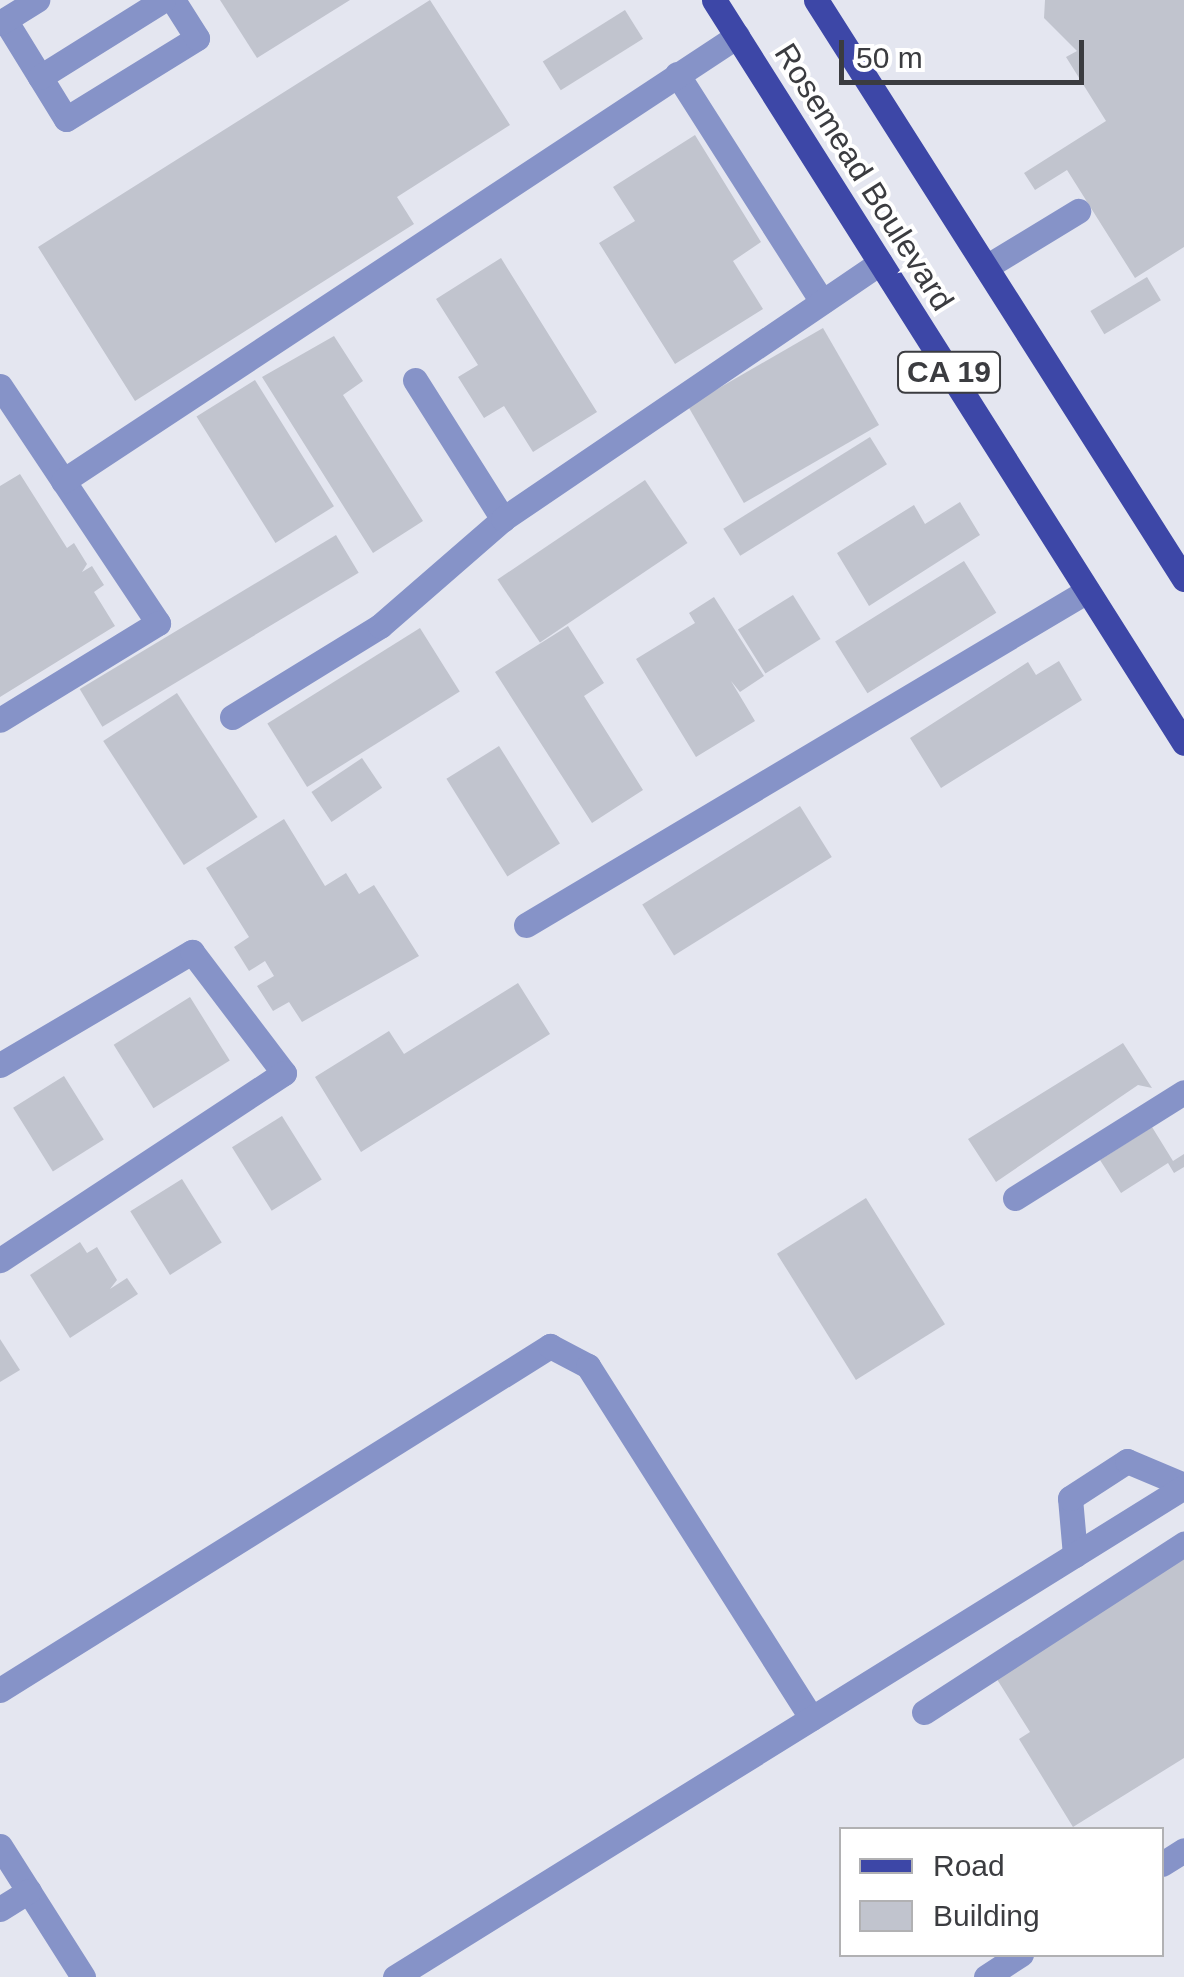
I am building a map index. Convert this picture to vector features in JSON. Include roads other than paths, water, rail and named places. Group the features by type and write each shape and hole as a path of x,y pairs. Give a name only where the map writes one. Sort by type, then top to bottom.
{"main road":[{"name":"Rosemead Boulevard","path":"714,0 1184,743"},
{"name":"Rosemead Boulevard","path":"816,0 1184,579"}],"street":[{"path":"40,77 163,0"},
{"path":"17,10 40,77 66,119 197,38 174,0"},
{"path":"63,481 736,36"},
{"path":"676,74 822,302"},
{"path":"986,267 1078,210"},
{"path":"232,717 380,626 503,519 880,263"},
{"path":"415,380 503,519"},
{"path":"0,386 158,623 0,720"},
{"path":"526,925 1088,591"},
{"path":"0,1065 192,952 284,1073 0,1260"},
{"path":"1015,1198 1184,1092"},
{"path":"0,1690 550,1346 588,1366 812,1718"},
{"path":"1075,1555 1070,1498 1127,1461 1184,1486"},
{"path":"395,1977 1184,1486"},
{"path":"924,1712 1184,1544"},
{"path":"0,1846 83,1977"},
{"path":"0,1909 29,1891"},
{"path":"986,1977 1016,1957"}]}
